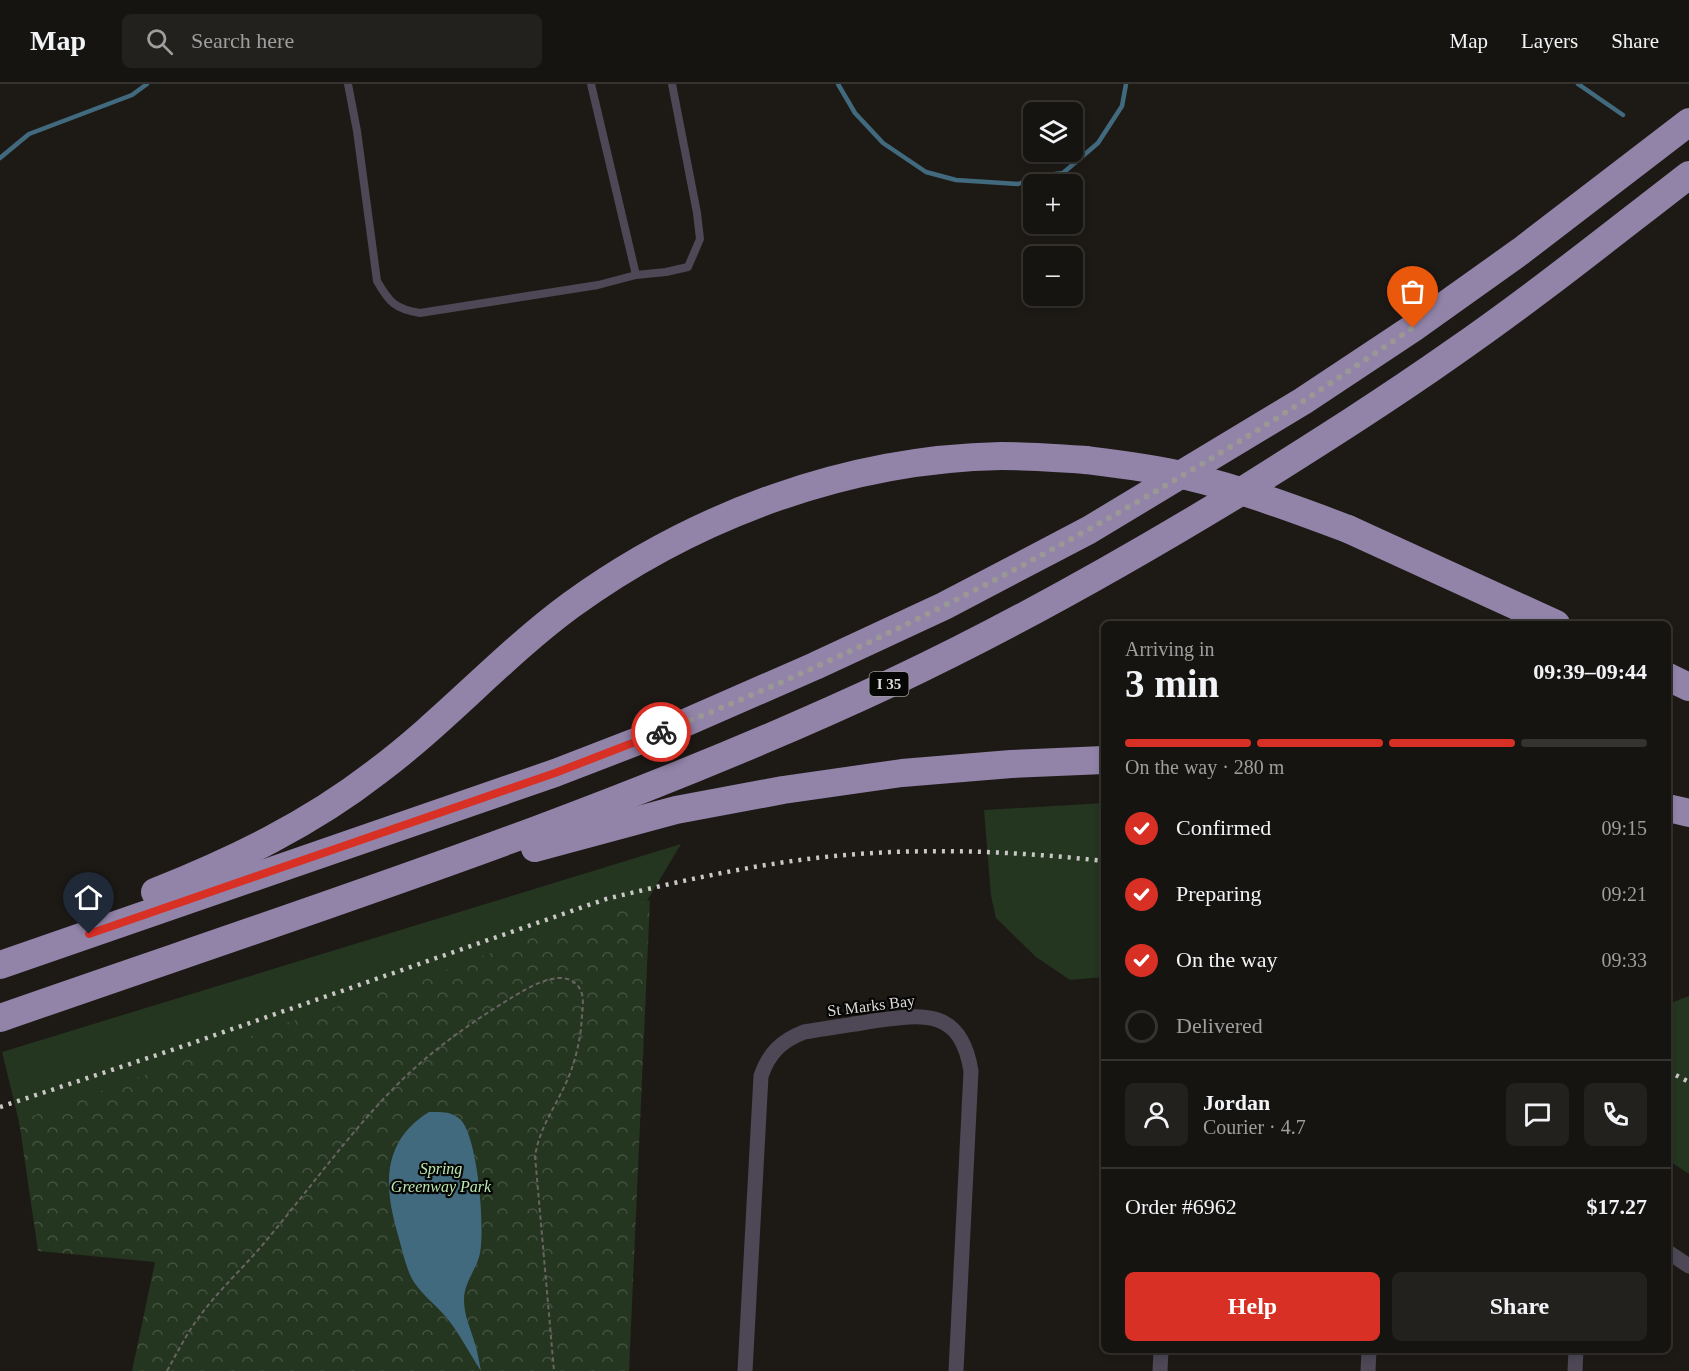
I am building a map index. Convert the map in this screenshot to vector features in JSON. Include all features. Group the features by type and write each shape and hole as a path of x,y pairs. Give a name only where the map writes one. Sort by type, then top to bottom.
{"highway":[{"path":"0,965 555,773 687,722 944,606 1089,530 1303,401 1413,328 1521,251 1689,122"},
{"name":"I 35","path":"0,1018 430,868 652,787 776,736 898,680 1017,620 1135,556 1351,423 1456,351 1556,278 1689,175"},
{"path":"0,954 211,870 270,841 326,808 380,770 570,606 628,567 690,533 759,503 883,468 941,460 1000,456 1086,460 1186,476 1269,500 1348,529 1549,621"},
{"path":"1671,678 1689,687"},
{"path":"430,868 487,861 676,810 783,790 902,773 1011,764 1101,760"},
{"path":"1671,809 1689,813"}],"street":[{"name":"St Marks Bay","path":"745,1371 761,1076 766,1060 789,1038 804,1032 908,1016 927,1016 944,1023 959,1036 968,1052 971,1071 956,1371"},
{"path":"1671,1254 1689,1266"},
{"path":"1160,1371 1161,1353"},
{"path":"1368,1371 1369,1353"},
{"path":"1575,1371 1576,1353"}],"lane":[{"path":"348,84 357,131 376,280 388,301 403,310 420,313 598,285 636,275 688,267 700,239 672,84"},
{"path":"591,84 636,275"}],"path":[{"path":"167,1371 202,1313 243,1268 346,1141 391,1091 459,1032 496,1007 525,989 552,978 563,978 573,982 580,989 583,1000 577,1053 542,1128 535,1156 554,1371"}],"green space":[{"path":"1101,803 1101,977 1070,980 1036,957 996,918 991,896 984,810"},
{"path":"681,844 644,906 20,1126 2,1052"},
{"name":"Spring Greenway Park","path":"650,900 629,1371 132,1371 155,1262 38,1251 19,1121 290,1022 433,975 536,936"},
{"path":"1689,996 1689,1174 1671,1162 1671,1003"}],"water":[{"path":"429,1112 449,1113 460,1119 466,1129 476,1162 482,1224 480,1253 466,1287 464,1306 481,1371 451,1323 412,1279 393,1217 389,1183 394,1151 413,1124"}],"waterway":[{"path":"0,158 29,134 132,95 147,84"},
{"path":"838,84 855,113 883,143 926,172 956,180 1018,184 1040,176 1063,173 1098,143 1122,106 1126,84"},
{"path":"1578,84 1623,115"}],"railway":[{"path":"0,1107 175,1049 606,899 668,884 794,861 889,852 981,852 1101,861"},
{"path":"1671,1073 1689,1082"}],"way so far":[{"path":"661,732 815,666 944,606 1069,541 1275,419 1413,328"}],"route":[{"path":"89,934 555,773 661,732"}]}
